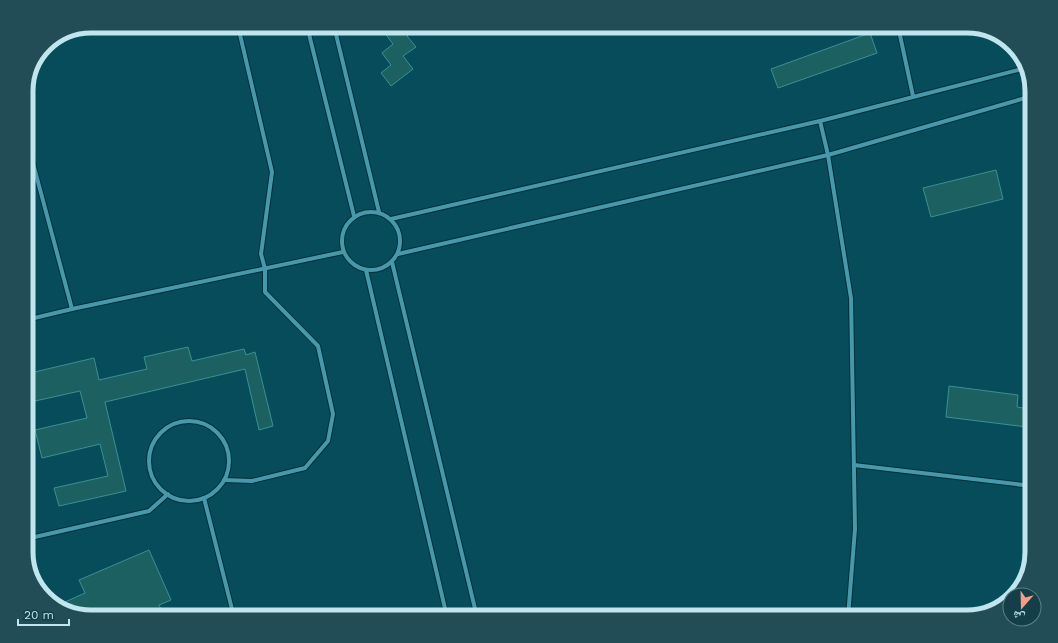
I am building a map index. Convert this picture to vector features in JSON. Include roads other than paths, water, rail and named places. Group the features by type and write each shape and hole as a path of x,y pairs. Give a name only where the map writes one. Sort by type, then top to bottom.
{"street":[{"path":"224,480 252,481 305,468 328,441 333,414 318,346 265,292 265,268 261,254 272,172 240,33"},
{"path":"309,33 354,216"},
{"path":"336,33 379,212"},
{"path":"900,33 913,96"},
{"path":"391,219 820,121 1021,69"},
{"path":"398,254 828,155 1025,98"},
{"path":"820,121 828,155 851,298 855,530 849,610"},
{"path":"33,163 72,309"},
{"path":"363,212 379,212 391,219 397,226 401,245 398,254 392,262 384,267 366,270 356,266 343,252 341,242 343,232 347,223 354,216 363,212"},
{"path":"33,318 343,252"},
{"path":"392,262 475,610"},
{"path":"366,270 445,610"},
{"path":"190,421 203,424 215,430 224,441 229,454 229,467 224,480 216,491 204,498 192,500 179,499 168,494 158,486 152,475 149,463 151,450 156,439 164,430 176,423 190,421"},
{"path":"854,465 1025,485"},
{"path":"33,537 149,511 168,494"},
{"path":"204,498 232,610"}]}
